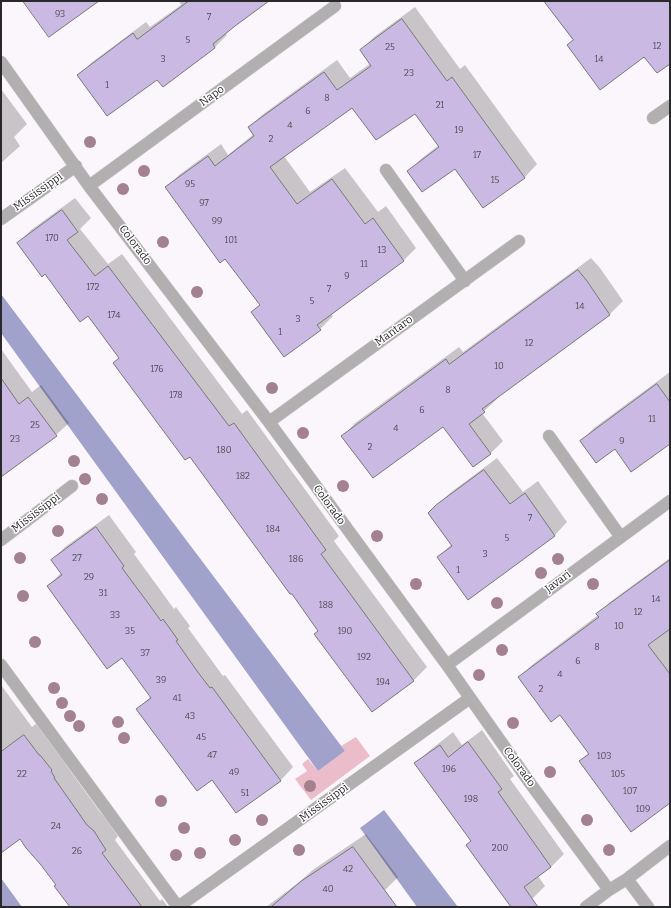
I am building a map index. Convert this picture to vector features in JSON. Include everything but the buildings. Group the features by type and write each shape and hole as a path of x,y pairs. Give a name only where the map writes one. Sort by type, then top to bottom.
{"street":[{"name":"Napo","path":"89,186 335,6"},
{"name":"Colorado","path":"1,62 89,186 269,422 609,890"},
{"path":"653,118 670,106"},
{"name":"Mississippi","path":"1,219 76,166"},
{"path":"386,170 465,281"},
{"name":"Mantaro","path":"269,422 519,241"},
{"path":"549,436 620,536"},
{"name":"Mississippi","path":"1,540 72,486"},
{"name":"Javari","path":"447,665 620,536 670,501"},
{"name":"Mississippi","path":"1,665 178,907 470,698"},
{"path":"586,907 627,879 670,846"},
{"path":"627,879 648,907"}],"shaded area":[{"path":"356,737 370,756 311,800 295,779 307,771 302,764 308,759 318,771 345,751 341,746"}],"water":[{"path":"1,294 345,751 318,771 1,333"},
{"path":"384,810 458,907 417,907 360,828"},
{"path":"1,878 22,907 1,907"}]}
